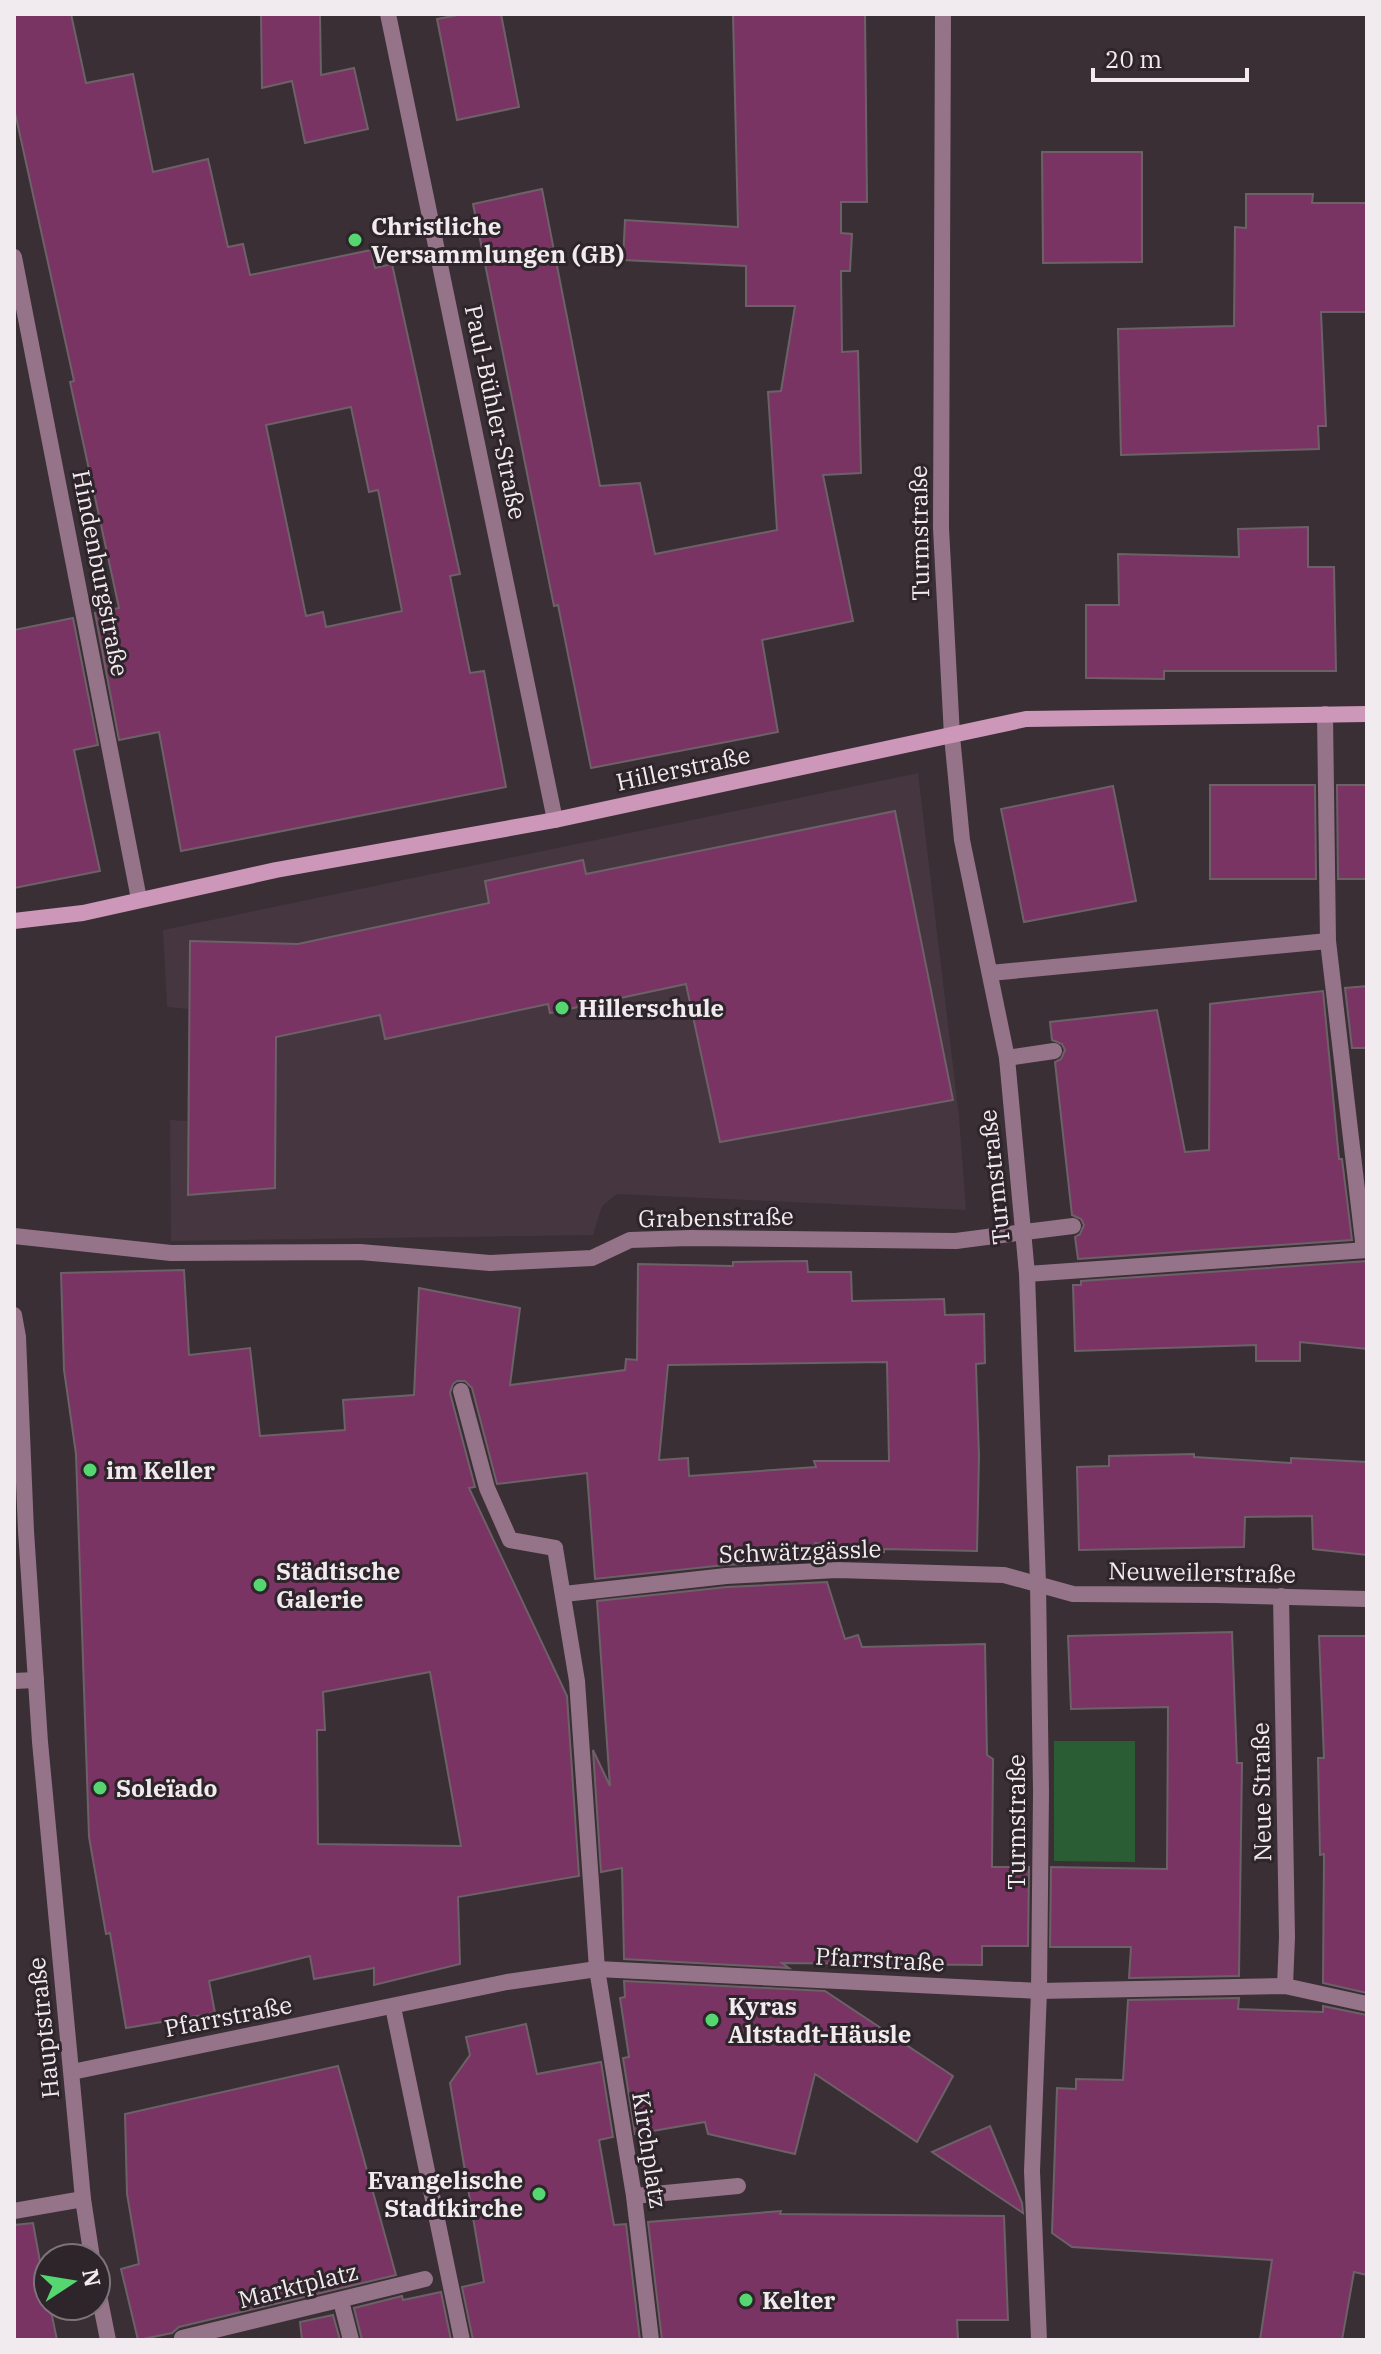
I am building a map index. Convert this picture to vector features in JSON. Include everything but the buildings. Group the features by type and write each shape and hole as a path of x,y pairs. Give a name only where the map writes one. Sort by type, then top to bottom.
{"street":[{"name":"Paul-Bühler-Straße","path":"388,14 555,820"},
{"name":"Turmstraße","path":"943,14 941,528 952,736 962,840 1007,1058 1027,1274 1038,1583 1041,1792 1039,1991 1032,2171 1039,2340"},
{"name":"Hindenburgstraße","path":"14,257 139,899"},
{"path":"1027,1274 1366,1250 1328,941 1325,714"},
{"name":"Hillerstraße","path":"14,921 83,913 276,870 555,820 1026,719 1367,714"},
{"path":"990,973 1328,941"},
{"path":"1007,1058 1054,1051"},
{"name":"Grabenstraße","path":"14,1236 171,1253 360,1252 490,1263 592,1258 630,1240 956,1241 1073,1226"},
{"name":"Hauptstraße","path":"14,1315 18,1337 36,1680 83,2199 90,2242"},
{"path":"461,1391 487,1488 510,1540 555,1548 577,1681 597,1969"},
{"name":"Schwätzgässle","path":"564,1594 726,1576 837,1570 1004,1575 1038,1583"},
{"name":"Neuweilerstraße","path":"1038,1583 1073,1594 1367,1599"},
{"name":"Neue Straße","path":"1281,1596 1285,1986"},
{"path":"14,1681 36,1680"},
{"name":"Pfarrstraße","path":"72,2072 507,1982 597,1969 1039,1991 1285,1986 1367,2004"},
{"name":"Kirchplatz","path":"597,1969 634,2196 651,2340"},
{"path":"393,2007 462,2340"},
{"path":"634,2196 738,2186"},
{"path":"14,2211 83,2199"},
{"name":"Marktplatz","path":"190,2339 425,2279"},
{"name":"Marktplatz","path":"190,2339 397,2292"},
{"name":"Marktplatz","path":"342,2305 351,2340"}],"shaded area":[{"name":"Hillerschule","path":"918,773 959,1116 966,1210 617,1194 602,1206 593,1235 171,1241 170,1120 187,1121 188,1009 167,1007 163,930"}],"green space":[{"path":"1054,1741 1135,1741 1135,1862 1054,1861"}],"place":[{"name":"Christliche Versammlungen (GB)","path":"355,240"},
{"name":"Hillerschule","path":"562,1008"},
{"name":"im Keller","path":"90,1470"},
{"name":"Städtische Galerie","path":"260,1585"},
{"name":"Soleïado","path":"100,1788"},
{"name":"Kyras Altstadt-Häusle","path":"712,2020"},
{"name":"Evangelische Stadtkirche","path":"539,2194"},
{"name":"Kelter","path":"746,2300"}]}
